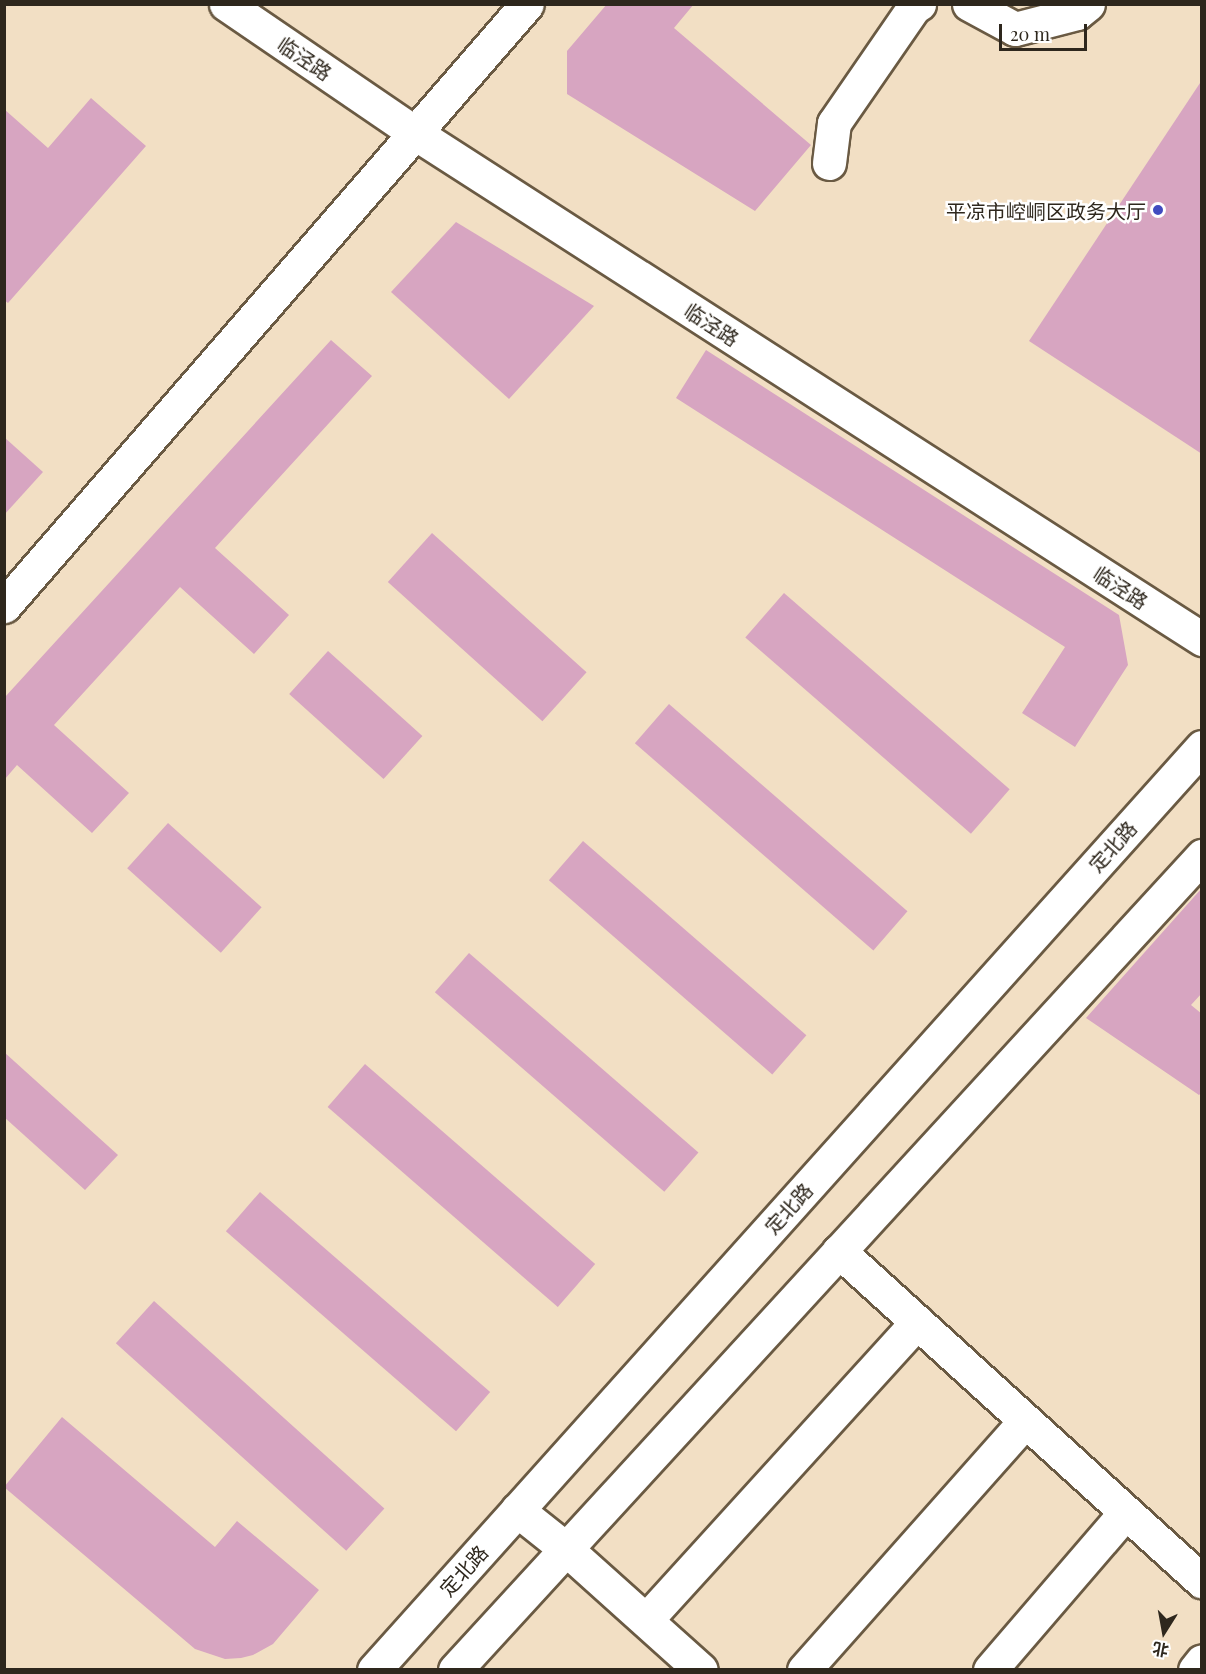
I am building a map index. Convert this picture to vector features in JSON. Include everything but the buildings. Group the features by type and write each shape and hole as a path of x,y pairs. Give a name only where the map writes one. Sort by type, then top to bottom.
{"street":[{"name":"临泾路","path":"226,4 415,133 1202,639"},
{"path":"4,606 527,4"},
{"path":"829,163 834,123 914,7 919,4"},
{"path":"969,4 1015,29 1077,13 1088,4"},
{"name":"定北路","path":"374,1670 1202,747"},
{"path":"455,1670 1202,856"},
{"path":"839,1251 1202,1581"},
{"path":"646,1620 917,1322"},
{"path":"804,1670 1025,1421"},
{"path":"517,1510 566,1549 701,1670"},
{"path":"990,1670 1126,1512"},
{"path":"1195,1670 1202,1661"}],"place":[{"name":"平凉市崆峒区政务大厅","path":"1158,210"}]}
